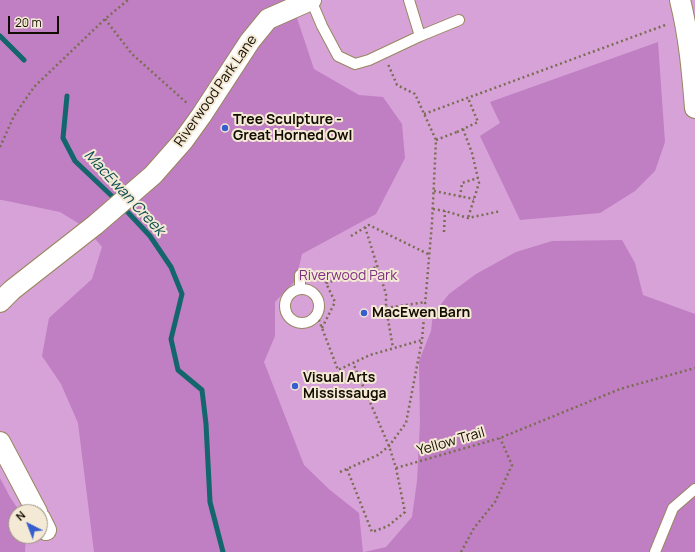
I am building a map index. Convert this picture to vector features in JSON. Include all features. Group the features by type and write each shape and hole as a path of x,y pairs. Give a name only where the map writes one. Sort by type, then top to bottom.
{"street":[{"name":"Riverwood Park Lane","path":"0,302 12,290 95,225 152,175 183,141 250,41 268,19 311,0"},
{"path":"682,9 692,60 695,108"},
{"path":"0,442 33,504"}],"lane":[{"path":"311,0 322,26 338,56 355,64 369,60 420,36 459,20"},
{"path":"408,0 420,36"},
{"path":"300,275 300,289"},
{"path":"300,289 314,295 319,304 316,315 309,322 303,323 298,323 289,318 285,308 287,298 295,291 300,289"},
{"path":"655,552 673,508 695,489"}],"path":[{"path":"0,147 14,116 34,87 105,18 128,0"},
{"path":"424,114 468,98 682,9"},
{"path":"105,18 132,54 201,116"},
{"path":"340,472 378,455 389,446 406,423 422,340 426,302 433,209 436,140 415,94 397,85 383,54"},
{"path":"436,140 478,122 468,98"},
{"path":"463,129 472,154 479,183 468,218"},
{"path":"460,197 462,182 478,178"},
{"path":"434,191 474,199"},
{"path":"433,209 468,218 501,212"},
{"path":"444,232 445,211"},
{"path":"351,236 369,225 430,255"},
{"path":"365,227 386,294 386,308 393,348"},
{"path":"322,329 335,302 326,283 378,267"},
{"path":"386,308 426,302"},
{"path":"316,315 338,370 370,355 422,340"},
{"path":"347,469 372,532 388,526 405,512 396,468 389,446 353,362"},
{"path":"500,438 620,389 695,368"},
{"name":"Yellow Trail","path":"396,468 500,438 512,465 495,502 474,528 461,552"}],"green space":[{"name":"Riverwood Park","path":"0,0 695,0 695,552 0,552"}],"shaded area":[{"path":"0,0 291,0 314,69 359,95 383,97 402,124 405,158 376,214 302,254 296,280 275,302 275,336 264,362 304,465 330,490 359,513 363,552 94,552 78,423 61,384 42,356 49,318 92,279 102,247 86,228 60,212 0,200"},
{"path":"658,42 665,142 655,171 635,191 600,213 520,220 480,136 500,123 490,102"},
{"path":"622,240 635,263 643,295 695,314 695,552 364,552 386,547 412,517 417,481 420,423 419,361 431,331 433,314 449,294 476,274 516,252 552,241"},
{"path":"0,478 15,504 8,504 8,544 26,544 25,552 0,552"}],"waterway":[{"name":"MacEwan Creek","path":"0,36 24,60"},
{"name":"MacEwan Creek","path":"67,96 63,138 75,161 116,200"},
{"name":"MacEwan Creek","path":"122,206 150,236 171,267 182,294 171,339 178,370 202,390 206,424 210,502 223,552"}],"place":[{"name":"Tree Sculpture - Great Horned Owl","path":"225,128"},
{"name":"MacEwen Barn","path":"364,313"},
{"name":"Visual Arts Mississauga","path":"295,386"}]}
